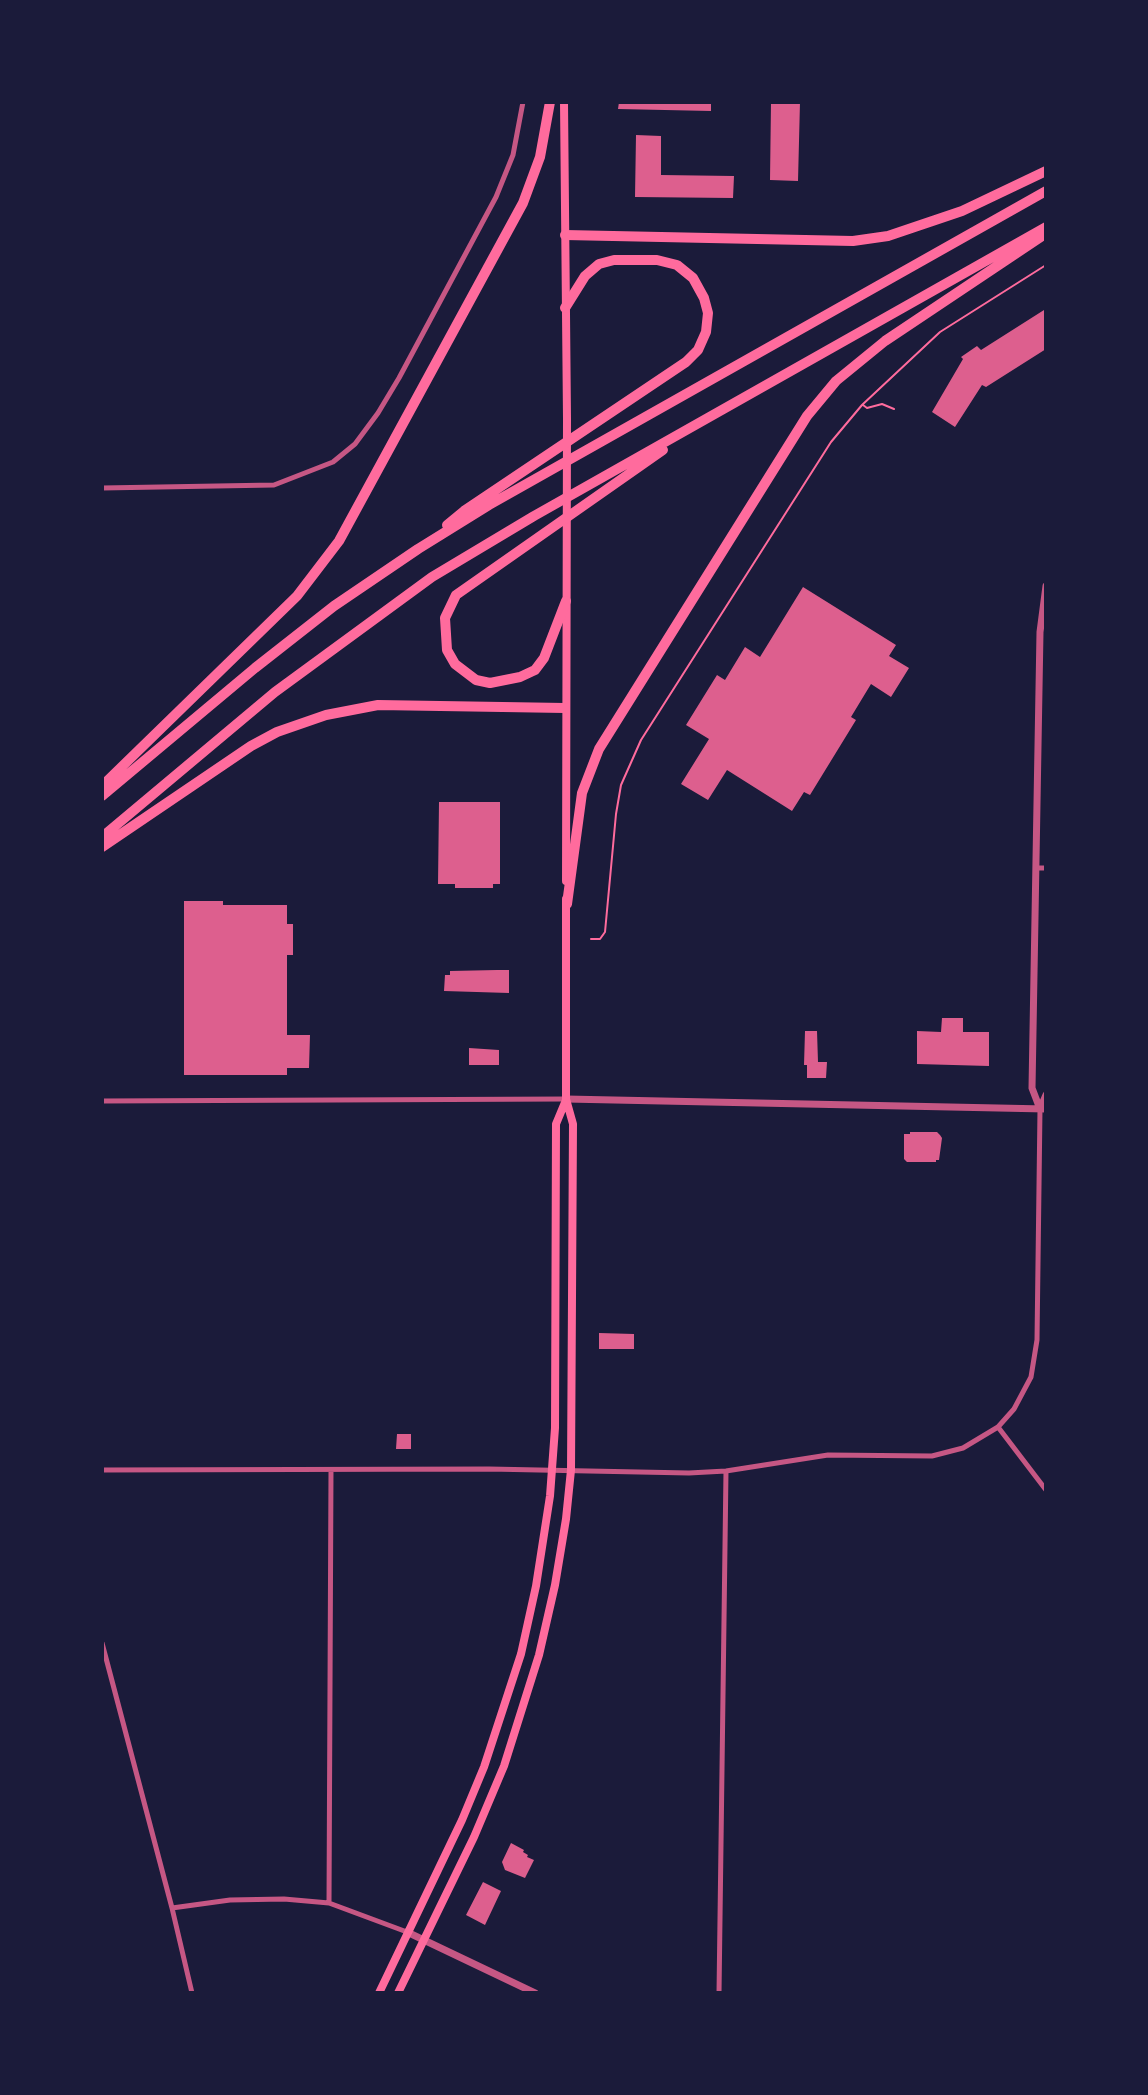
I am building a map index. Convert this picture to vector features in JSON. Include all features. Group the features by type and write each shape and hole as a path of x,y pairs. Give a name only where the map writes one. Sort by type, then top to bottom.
{"highway":[{"path":"102,786 297,596 339,541 523,203 540,157 550,102"},
{"path":"565,235 853,241 888,236 962,211 1046,171"},
{"path":"102,796 334,606 418,549 489,505 1046,191"},
{"path":"102,837 275,692 432,577 534,516 1046,230"},
{"path":"567,904 582,793 599,749 807,416 836,381 885,341 1046,230"},
{"path":"418,549 464,511 686,362 698,350 706,332 708,313 693,278 677,265 657,260 614,260 599,264 585,276 565,308"},
{"path":"566,601 544,658 535,670 520,677 490,683 476,680 455,664 447,650 445,618 456,595 719,412"},
{"path":"102,847 251,746 277,732 326,715 378,705 565,708"}],"main road":[{"path":"398,1993 474,1837 504,1766 523,1709 555,1585 571,1470 573,1124 566,1099 564,102"},
{"path":"379,1993 462,1820 507,1700 536,1586 552,1469 556,1124 566,1099"}],"street":[{"path":"102,488 274,485 333,462 355,444 399,378 496,197 513,155 523,102"},
{"path":"1043,1109 1032,1088 1041,868 1040,632 1046,586"},
{"path":"102,1470 552,1469 689,1473 726,1471 828,1455 932,1456 963,1448 998,1427 1025,1392 1036,1357 1043,1109 1046,1095"},
{"path":"102,1103 566,1099 1043,1109"},
{"path":"998,1427 1046,1490"},
{"path":"329,1903 331,1470"},
{"path":"719,1993 726,1471"},
{"path":"102,1643 192,1993"},
{"path":"172,1908 230,1900 284,1899 329,1903 407,1932 535,1993"}],"path":[{"path":"591,939 600,939 605,932 621,785 641,740 783,513 799,494 831,442 862,405 940,332 1046,265"},
{"path":"862,405 867,408 882,404 894,409"}],"building":[{"path":"619,102 711,102 711,111 618,109"},
{"path":"771,102 800,102 798,181 770,180"},
{"path":"636,135 661,136 661,175 734,176 733,198 635,197"},
{"path":"1044,310 1046,349 986,387 982,385 955,427 932,412 963,359 961,357 977,346 981,350"},
{"path":"803,587 896,645 889,656 909,668 891,697 871,684 851,717 856,720 810,795 804,792 792,811 727,770 708,800 681,784 709,739 686,725 717,675 725,680 745,647 760,657"},
{"path":"439,802 500,802 500,884 493,884 493,888 455,888 455,884 438,884"},
{"path":"184,901 223,901 223,905 287,905 287,924 293,924 293,955 287,955 287,1035 310,1035 309,1068 287,1068 287,1075 184,1075"},
{"path":"509,970 509,993 444,991 445,975 450,975 450,971"},
{"path":"942,1018 963,1018 963,1032 989,1032 989,1066 917,1064 917,1031 941,1032"},
{"path":"805,1031 817,1031 818,1062 827,1062 826,1078 807,1078 807,1065 804,1065"},
{"path":"469,1048 499,1050 499,1065 469,1065"},
{"path":"937,1132 942,1138 939,1160 907,1162 904,1159 904,1134"},
{"path":"599,1333 634,1334 634,1349 599,1349"},
{"path":"397,1434 411,1434 411,1449 396,1449"},
{"path":"511,1843 534,1860 525,1878 505,1870 502,1862"},
{"path":"483,1882 501,1891 485,1925 466,1915"}],"waterway":[{"path":"102,1876 102,1885"}]}
